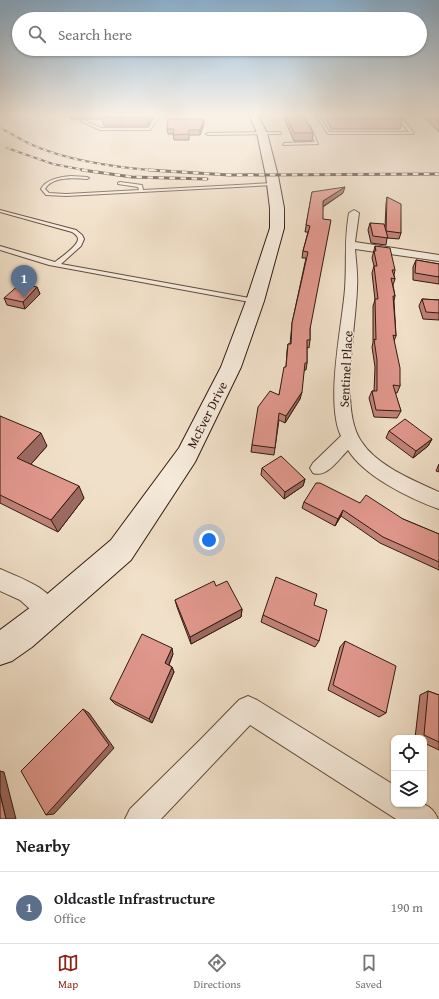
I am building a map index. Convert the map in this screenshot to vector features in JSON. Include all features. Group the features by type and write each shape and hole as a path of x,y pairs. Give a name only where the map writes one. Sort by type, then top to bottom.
{"street":[{"name":"McEver Drive","path":"0,649 21,636 121,550 172,479 187,454 231,367 255,301 277,228 277,208 266,152"},
{"name":"Sentinel Place","path":"354,213 350,245 351,288 342,394 346,430 355,447 375,466 408,486 439,500"},
{"path":"350,245 400,251 439,258"},
{"path":"319,468 350,437"},
{"path":"0,580 28,592 50,612"},
{"path":"140,819 248,710 391,799"},
{"path":"404,807 423,819"}],"lane":[{"path":"87,178 61,178 50,181 43,189 48,194 56,195 141,191 272,179"},
{"path":"120,183 140,186 141,191"},
{"path":"0,211 74,231 80,236 81,239 79,245 57,264"},
{"path":"0,248 57,264 255,301"}],"building":[{"path":"345,187 323,201 323,219 331,220 310,329 310,340 307,340 307,363 305,363 302,392 286,416 279,413 275,448 252,445 258,407 270,391 279,395 284,367 286,367 288,344 291,344 292,323 308,252 303,251 310,226 306,225 312,192"},
{"path":"387,197 401,204 401,233 386,231"},
{"path":"370,223 384,224 388,238 373,236"},
{"path":"375,246 390,248 395,270 392,270 395,279 391,278 395,296 393,296 396,336 393,335 400,368 400,386 393,385 401,411 376,410 372,391 377,391 377,360 374,339 376,340 375,299 378,299 374,266 377,266 374,251 376,251"},
{"path":"416,260 439,264 439,277 415,273"},
{"path":"20,284 37,287 23,302 4,298"},
{"path":"422,299 439,300 439,313 426,312"},
{"path":"0,416 41,433 17,458 79,486 51,520 0,495"},
{"path":"405,419 432,439 416,451 389,431"},
{"path":"281,456 305,479 285,492 262,468"},
{"path":"316,483 320,483 360,503 366,495 403,519 439,534 439,562 383,537 343,510 338,519 304,502"},
{"path":"276,577 317,594 314,605 327,610 319,641 263,615"},
{"path":"214,581 216,586 227,581 242,609 190,637 175,600"},
{"path":"142,634 172,648 165,663 172,667 149,719 110,699"},
{"path":"345,641 396,666 386,713 333,685"},
{"path":"428,691 439,695 439,742 427,736 427,735 424,735"},
{"path":"83,709 109,745 46,815 21,771"},
{"path":"0,794 6,819 0,819"}],"railway":[{"path":"19,152 53,164 89,171"},
{"path":"52,152 78,160 112,166 155,170"},
{"path":"82,170 89,171"},
{"path":"149,170 155,170"},
{"path":"155,170 229,175 439,174"},
{"path":"155,170 162,171"},
{"path":"89,171 132,177 207,179"}],"place":[{"name":"Oldcastle Infrastructure","path":"24,298"}]}
